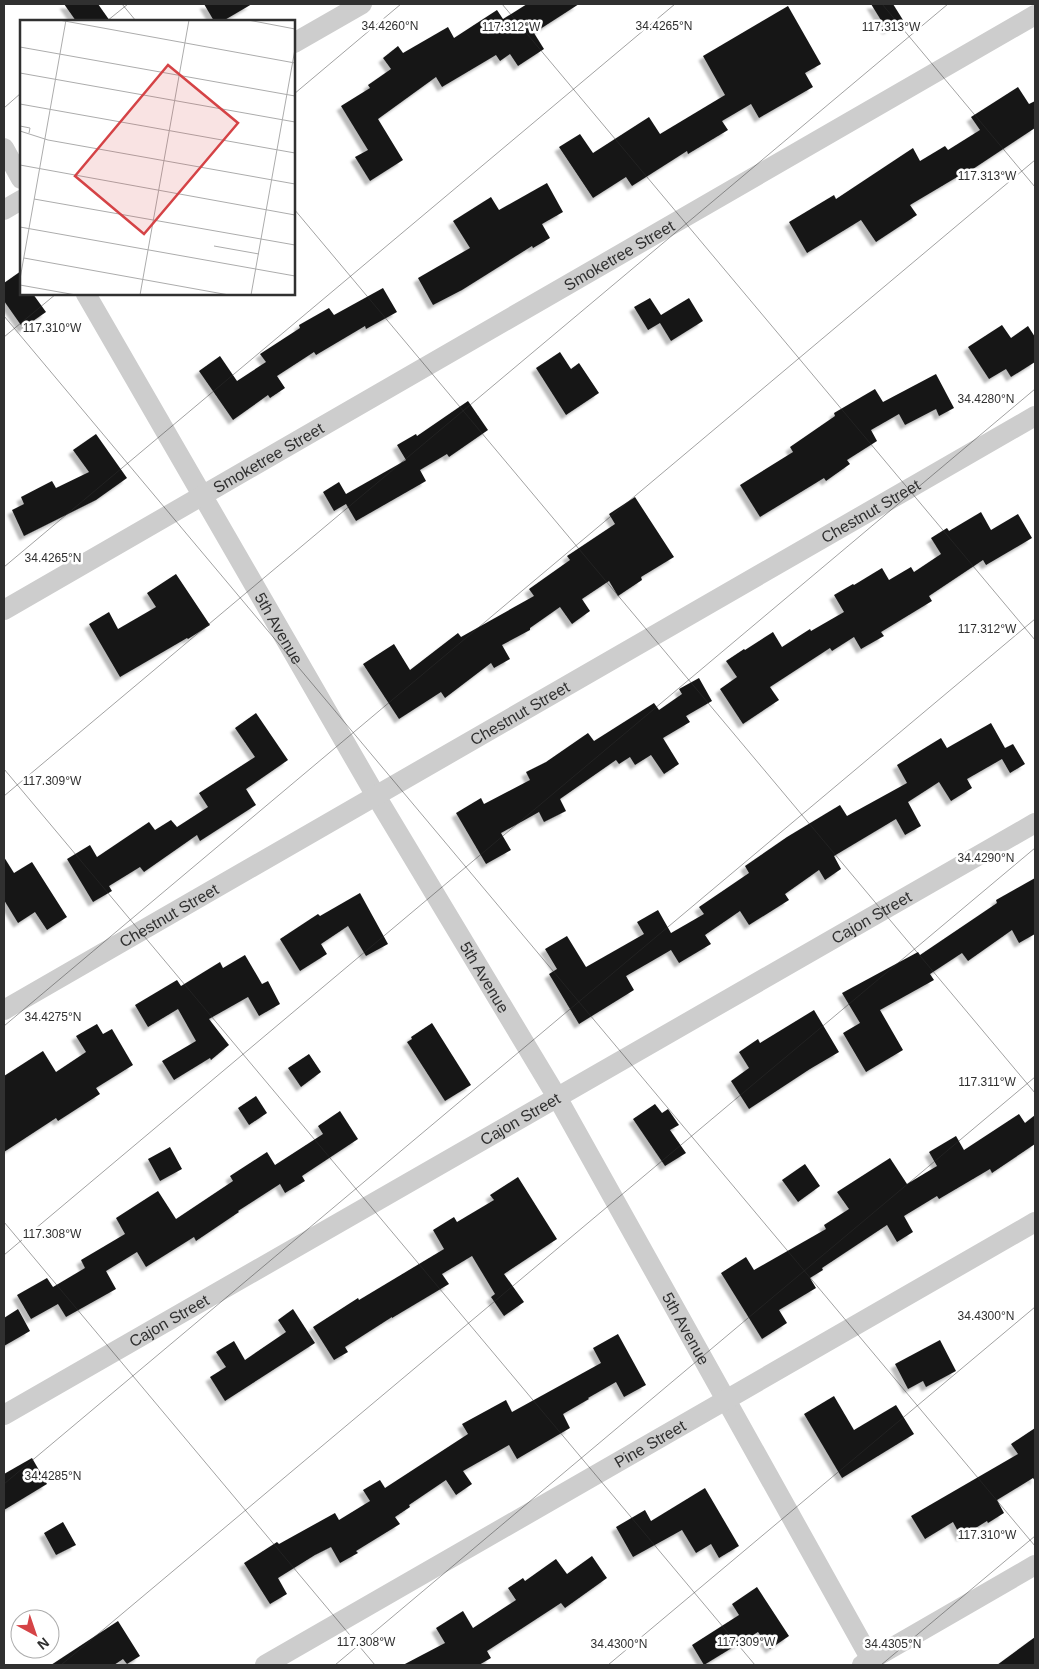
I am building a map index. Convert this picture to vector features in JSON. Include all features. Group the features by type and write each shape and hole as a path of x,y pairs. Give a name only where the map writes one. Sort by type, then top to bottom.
{"street":[{"path":"295,42 362,4"},
{"name":"Smoketree Street","path":"4,610 1035,15"},
{"path":"4,148 20,177"},
{"path":"4,210 20,201"},
{"name":"5th Avenue","path":"87,295 376,796 557,1097 727,1399 869,1663"},
{"name":"Chestnut Street","path":"4,1010 1035,416"},
{"name":"Cajon Street","path":"4,1416 1035,823"},
{"name":"Pine Street","path":"265,1665 1035,1222"},
{"path":"869,1663 1035,1565"}],"building":[{"path":"64,4 98,4 109,20 75,20"},
{"path":"204,4 252,4 225,20 213,20"},
{"path":"527,4 579,4 534,33 544,49 518,66 510,54 500,61 496,55 442,87 436,77 378,119 403,160 370,181 355,157 368,150 341,106 370,88 368,85 391,69 383,58 398,46 403,53 448,27 454,38 497,10 503,19"},
{"path":"871,4 893,4 903,20 887,30"},
{"path":"788,6 821,64 805,73 813,87 759,118 751,104 722,121 728,130 688,154 687,151 632,186 626,177 593,198 559,147 580,134 593,153 649,117 660,134 725,95 703,56"},
{"path":"1018,87 1029,104 1035,101 1035,128 970,171 910,205 917,215 876,242 861,220 807,253 789,222 834,195 836,199 913,148 920,161 945,146 948,150 980,130 971,117"},
{"path":"547,183 563,212 542,224 550,238 533,248 532,246 462,290 433,305 418,278 470,248 453,221 491,197 499,210"},
{"path":"20,272 20,295 34,295 46,312 23,328 4,301 4,283"},
{"path":"383,288 397,312 366,329 365,326 316,355 314,352 277,376 285,388 270,398 268,395 233,420 199,371 220,356 237,381 266,362 260,354 300,328 299,325 329,308 334,315"},
{"path":"650,298 661,315 689,298 703,321 671,341 660,323 648,330 634,307"},
{"path":"1002,325 1011,338 1028,326 1035,337 1035,362 1011,377 1006,369 989,379 968,347"},
{"path":"560,352 571,369 579,363 599,393 566,415 536,368"},
{"path":"936,374 954,408 939,416 936,409 905,425 899,414 871,430 877,441 847,460 850,464 826,481 824,478 760,517 740,485 793,452 790,447 835,416 834,413 875,389 883,402"},
{"path":"468,401 488,430 449,457 447,454 420,470 426,481 356,521 346,504 334,511 323,492 339,482 346,494 406,460 397,445 416,434 417,436"},
{"path":"96,434 127,478 96,500 24,536 12,510 24,504 21,497 52,481 56,488 89,472 73,450"},
{"path":"635,497 674,557 641,577 642,580 618,596 609,581 582,599 590,611 572,624 560,607 530,628 530,630 502,645 510,659 494,668 491,663 445,698 441,692 399,719 363,664 394,644 410,670 458,633 461,637 534,596 529,589 570,560 567,556 615,524 609,514"},
{"path":"981,512 991,530 1018,514 1032,538 986,565 983,560 929,596 932,601 881,632 884,636 861,649 854,637 832,651 830,648 770,687 779,700 743,724 720,689 737,677 726,661 773,632 782,647 810,629 811,631 844,612 834,595 882,568 889,580 911,567 914,572 941,554 931,538 947,528 949,531"},
{"path":"176,574 210,625 120,677 89,624 109,612 118,629 156,607 147,593"},
{"path":"699,678 712,701 686,716 690,722 663,738 679,764 664,774 651,755 635,765 630,757 619,764 616,760 560,799 566,811 544,822 539,812 501,833 511,850 486,864 456,813 481,798 484,804 530,780 526,772 546,762 588,733 594,741 654,703 659,710 682,694 679,689"},
{"path":"256,713 288,760 246,789 256,805 200,841 197,835 144,872 140,867 109,886 112,891 93,902 67,859 90,845 97,857 149,822 155,830 171,820 177,827 208,807 199,793 255,757 235,728"},
{"path":"991,723 1005,748 1013,744 1025,764 1010,773 1002,759 967,779 972,788 951,801 939,782 908,802 921,826 905,835 896,819 834,856 841,869 825,880 819,870 785,894 789,900 749,925 740,911 705,935 711,944 679,963 671,950 626,976 634,990 579,1024 549,974 557,969 545,949 567,936 586,967 644,934 637,922 658,910 671,933 704,914 699,907 749,873 745,866 787,837 840,805 847,816 907,783 897,765 941,738 947,748"},
{"path":"4,857 14,873 32,862 67,917 47,930 35,912 18,923 4,900"},
{"path":"1035,878 1035,934 1019,943 1012,930 968,961 962,953 930,974 934,980 880,1010 903,1050 866,1072 843,1033 860,1023 842,993 918,952 920,955 997,903 996,900"},
{"path":"360,893 388,944 366,956 348,926 321,944 327,954 300,971 280,939 318,914 320,916"},
{"path":"245,955 262,984 268,981 280,1004 259,1016 248,997 209,1019 229,1045 211,1060 210,1058 174,1080 162,1061 196,1041 178,1009 148,1027 135,1005 177,980 181,986 220,962 223,968"},
{"path":"814,1010 839,1052 749,1109 731,1081 749,1068 739,1052 758,1039 760,1043"},
{"path":"432,1023 471,1085 445,1101 407,1042 412,1039 411,1037"},
{"path":"97,1024 103,1034 112,1029 133,1065 96,1088 100,1094 58,1121 56,1118 4,1152 4,1076 43,1051 56,1072 86,1052 76,1036"},
{"path":"309,1054 321,1072 301,1087 288,1068"},
{"path":"256,1096 267,1113 249,1125 238,1108"},
{"path":"655,1104 662,1113 668,1109 679,1125 670,1130 686,1153 665,1166 633,1119"},
{"path":"340,1111 358,1139 302,1176 305,1181 285,1193 280,1184 196,1241 194,1237 146,1267 137,1252 106,1271 116,1289 66,1317 58,1304 31,1319 17,1295 47,1278 53,1287 85,1268 81,1260 125,1234 116,1218 158,1191 176,1219 233,1181 230,1176 267,1152 275,1165 323,1134 318,1126"},
{"path":"1019,1114 1025,1123 1035,1115 1035,1144 992,1173 990,1169 939,1199 937,1196 904,1216 913,1232 897,1242 887,1225 822,1268 823,1270 810,1278 816,1288 779,1310 787,1323 762,1339 721,1273 746,1257 754,1270 826,1229 824,1225 849,1209 837,1192 890,1158 907,1184 937,1166 929,1152 956,1136 964,1150"},
{"path":"170,1147 182,1169 160,1181 148,1159"},
{"path":"805,1164 820,1186 798,1202 782,1180"},
{"path":"518,1177 557,1239 504,1274 524,1302 504,1316 491,1297 495,1294 472,1256 442,1274 449,1284 345,1347 348,1352 334,1360 313,1327 358,1298 359,1300 444,1249 433,1230 454,1217 457,1222 494,1200 490,1195"},
{"path":"18,1309 30,1331 4,1346 4,1318"},
{"path":"293,1309 315,1343 225,1401 210,1377 226,1367 216,1352 234,1341 245,1360 286,1332 278,1320"},
{"path":"618,1334 646,1385 624,1397 616,1382 588,1398 563,1414 570,1428 517,1459 509,1445 463,1471 472,1484 456,1495 446,1480 395,1517 400,1524 340,1563 331,1547 315,1555 278,1578 287,1594 270,1604 244,1563 277,1542 279,1544 335,1513 339,1520 370,1501 363,1490 380,1480 385,1488 468,1434 462,1424 506,1400 512,1412 601,1363 593,1348"},
{"path":"940,1340 956,1371 926,1387 923,1381 908,1389 895,1364"},
{"path":"834,1396 854,1430 896,1405 914,1434 842,1478 804,1414"},
{"path":"1035,1428 1035,1481 1033,1478 997,1500 1004,1513 961,1537 953,1522 925,1539 911,1516 1018,1454 1011,1444"},
{"path":"32,1458 47,1484 4,1510 4,1474"},
{"path":"705,1488 739,1546 719,1558 711,1544 696,1553 682,1530 633,1557 616,1527 645,1510 651,1521"},
{"path":"63,1522 76,1545 56,1555 44,1533"},
{"path":"592,1556 607,1578 565,1608 561,1603 487,1651 491,1658 479,1665 403,1665 445,1643 436,1628 463,1611 473,1628 516,1600 508,1588 523,1578 525,1581 556,1559 567,1574"},
{"path":"757,1587 789,1636 770,1649 758,1632 704,1665 692,1645 739,1615 732,1604"},
{"path":"118,1621 140,1656 127,1664 123,1659 114,1665 51,1665"},
{"path":"1035,1637 1035,1665 997,1665"}]}
